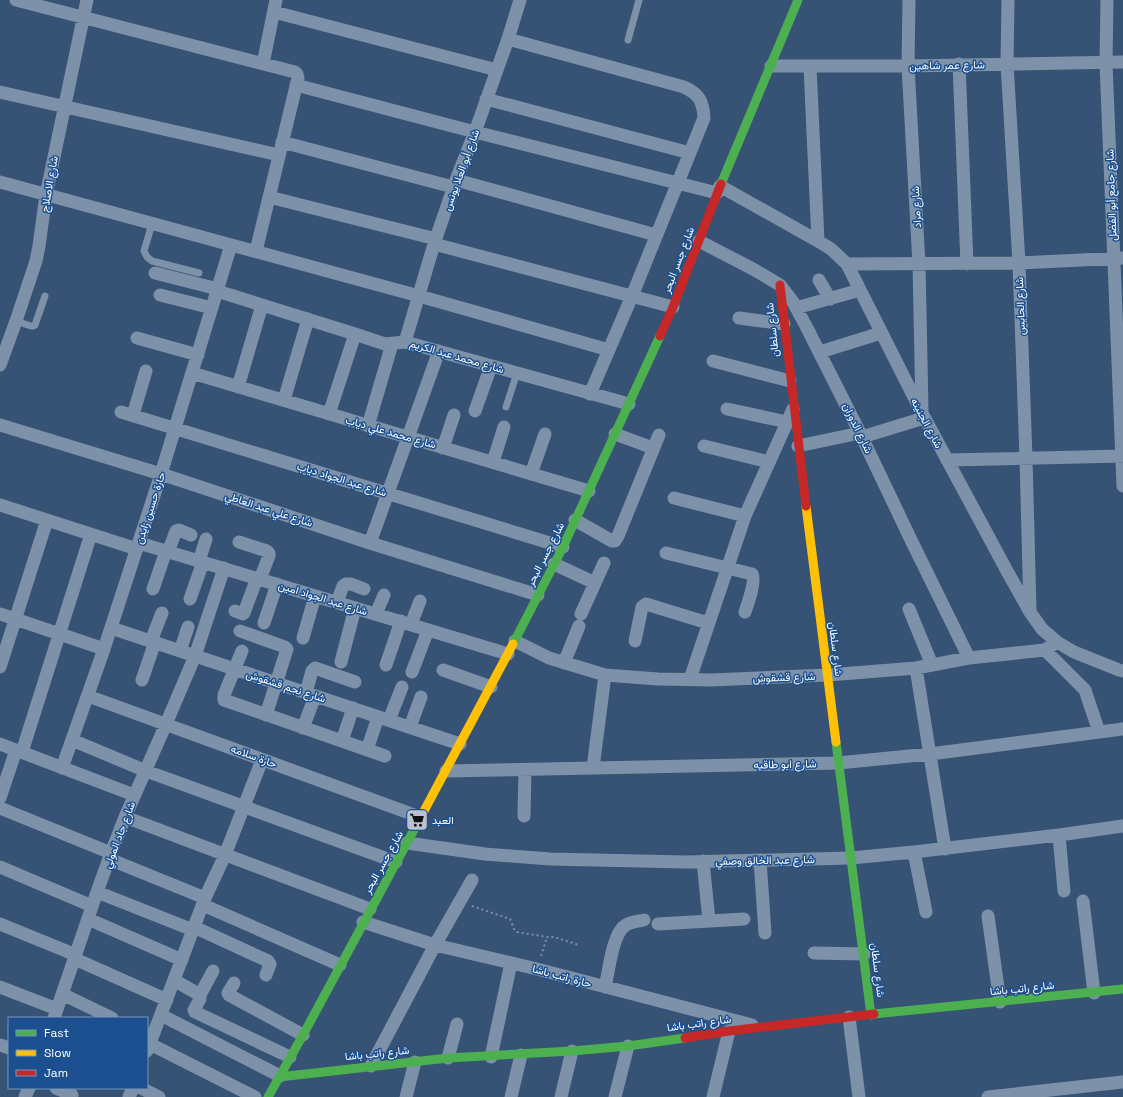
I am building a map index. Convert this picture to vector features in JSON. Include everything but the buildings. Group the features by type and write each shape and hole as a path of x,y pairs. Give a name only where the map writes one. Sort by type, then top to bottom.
{"street":[{"path":"16,0 295,72 298,76 256,251"},
{"name":"شارع الاصلاح","path":"0,364 38,254 46,195 86,0"},
{"name":"شارع أبو العلا يونس","path":"405,342 435,242 497,70 520,0"},
{"name":"شارع جسر البحر","path":"268,1097 446,771 554,564 673,307 718,190 798,0"},
{"name":"شارع مراد","path":"908,0 908,66 919,264 923,416"},
{"name":"شارع الحايس","path":"1008,0 1007,64 1018,263 1026,458 1030,612"},
{"name":"شارع جامع أبو الفضل","path":"1107,0 1106,63 1118,258 1123,486"},
{"path":"263,64 275,6 497,70"},
{"path":"508,38 684,87 693,91 700,98 704,108 704,118 632,296 590,394"},
{"name":"شارع عمر شاهين","path":"771,66 908,66 1123,62"},
{"path":"959,64 967,264"},
{"path":"810,66 818,240"},
{"name":"شارع الجنينه","path":"296,85 678,183 718,190 818,240 831,249 846,264 923,416 1030,612 1042,628 1057,642 1074,652 1123,671"},
{"path":"0,92 279,155"},
{"path":"486,99 690,153"},
{"path":"282,142 656,235"},
{"path":"0,182 256,251 609,350"},
{"path":"269,197 673,307"},
{"name":"شارع الدوران","path":"699,241 753,269 780,285 785,291 820,352 969,658"},
{"name":"حارة حسين زايدن","path":"62,768 88,696 138,546 231,245"},
{"path":"846,264 1018,263 1118,258"},
{"name":"شارع محمد عبد الكريم","path":"155,273 217,290 385,344 405,342 629,404"},
{"path":"818,280 830,299"},
{"name":"شارع سلطان","path":"780,285 793,409 871,1015"},
{"path":"796,308 860,290"},
{"path":"160,295 212,308"},
{"path":"238,387 262,305"},
{"path":"739,318 784,324"},
{"path":"284,400 308,319"},
{"path":"820,352 881,333"},
{"path":"329,414 355,334"},
{"path":"137,338 198,355"},
{"path":"368,426 392,344"},
{"path":"370,543 439,351"},
{"path":"713,361 790,381"},
{"path":"475,411 491,366"},
{"name":"شارع عبد الجواد دياب","path":"146,371 127,414 562,546"},
{"name":"شارع محمد علي دياب","path":"192,373 589,491"},
{"path":"727,409 787,422"},
{"path":"690,679 745,516 793,409"},
{"path":"443,448 454,414"},
{"path":"798,446 861,435 923,416"},
{"name":"شارع علي عبد العاطي","path":"0,425 161,474 370,543 538,595"},
{"path":"493,462 504,427"},
{"path":"531,474 545,434"},
{"path":"615,434 653,448"},
{"path":"575,520 612,540 615,540 618,536 659,435"},
{"path":"704,446 768,462"},
{"path":"947,460 1122,456"},
{"path":"674,498 745,516"},
{"name":"شارع عبد الجواد امين","path":"1,509 47,520 91,534 138,546 167,551 508,654"},
{"path":"0,667 47,520"},
{"path":"153,589 176,531 179,530 191,535"},
{"path":"0,798 19,751 91,534"},
{"path":"190,599 206,539"},
{"path":"235,611 244,613 269,556 267,551 239,542"},
{"path":"666,553 752,574 754,577 745,612"},
{"path":"564,663 604,562"},
{"path":"554,564 595,583"},
{"name":"شارع جاد المولي","path":"56,1014 110,856 134,795 195,656 224,568"},
{"path":"264,622 278,584"},
{"path":"337,602 343,586 346,584 352,584 364,589"},
{"path":"376,614 384,595"},
{"path":"303,638 315,596"},
{"path":"386,665 406,623 420,601"},
{"path":"635,641 642,607 646,604 708,623"},
{"path":"341,662 356,608"},
{"path":"909,609 932,665"},
{"path":"142,680 162,613"},
{"path":"0,614 104,649"},
{"path":"180,650 188,627"},
{"name":"شارع نجم قشقوش","path":"111,628 460,744"},
{"path":"412,672 428,630"},
{"path":"240,631 285,647 286,650 266,715"},
{"name":"شارع قشقوش","path":"515,641 549,658 605,675 658,679 712,680 828,675 916,668 969,658 1045,650 1057,642"},
{"path":"1045,650 1085,690 1098,732"},
{"path":"242,651 224,695 224,700 385,756"},
{"path":"303,728 310,694 312,671 315,668 355,682"},
{"path":"916,668 945,849"},
{"path":"443,670 491,687"},
{"path":"593,768 605,675"},
{"path":"367,750 402,687"},
{"name":"حارة سلامه","path":"88,696 420,817"},
{"path":"410,727 421,697"},
{"path":"342,742 353,708"},
{"name":"شارع ابو طاقيه","path":"446,771 838,763 930,754 1123,729"},
{"path":"72,740 146,770 396,862"},
{"path":"0,744 134,795"},
{"path":"255,1097 149,1042 262,760"},
{"path":"524,816 525,770"},
{"path":"0,808 110,856 204,902 340,965"},
{"path":"125,817 370,909"},
{"name":"شارع عبد الخالق وصفي","path":"407,843 485,854 550,859 703,862 851,858 945,849 1123,826"},
{"path":"1059,835 1064,891"},
{"path":"914,852 926,912"},
{"path":"760,860 765,933"},
{"path":"703,862 709,921"},
{"path":"0,868 92,906"},
{"path":"371,1066 435,945 472,880"},
{"path":"97,892 194,928 268,961 270,964 266,975"},
{"path":"1083,901 1094,993"},
{"path":"988,916 1000,1002"},
{"path":"658,924 744,918"},
{"path":"88,919 182,960"},
{"path":"606,987 613,950 619,931 626,924 644,920"},
{"name":"حارة راتب باشا","path":"363,922 435,945 536,969 761,1028"},
{"path":"0,924 167,1000"},
{"path":"814,953 864,954"},
{"path":"491,1057 511,963"},
{"path":"213,971 200,995 201,997 194,1010 195,1012 290,1057"},
{"path":"174,980 200,995"},
{"path":"234,983 229,995 303,1035"},
{"path":"0,987 56,1014"},
{"name":"شارع راتب باشا","path":"280,1076 448,1058 491,1057 628,1046 729,1031 849,1017 1123,990"},
{"path":"62,994 110,1017"},
{"path":"161,1015 280,1076"},
{"path":"849,1017 859,1097"},
{"path":"448,1058 457,1024"},
{"path":"713,1097 729,1031"},
{"path":"618,1096 628,1046"},
{"path":"561,1097 572,1051"},
{"path":"511,1097 521,1054"},
{"path":"406,1097 415,1062"},
{"path":"988,1097 1123,1082"},
{"path":"58,1089 72,1095"},
{"path":"143,1089 159,1097"}],"lane":[{"path":"628,40 639,0"},
{"path":"152,224 144,251 147,257 152,261 199,272"},
{"path":"16,321 31,326 35,325 45,296"},
{"path":"506,407 517,373"}],"path":[{"path":"459,902 511,920 514,929 517,932 554,937 579,945"},
{"path":"536,969 547,937"}],"traffic: fast":[{"path":"721,184 798,0"},
{"path":"513,644 563,547 660,336"},
{"path":"836,742 871,1015"},
{"path":"268,1097 416,826"},
{"path":"874,1014 1123,989"},
{"path":"279,1077 448,1058 572,1051 628,1046 685,1038"}],"traffic: slow":[{"path":"806,506 836,742"},
{"path":"416,826 513,644"}],"traffic: jam":[{"path":"660,336 673,307 721,184"},
{"path":"780,285 806,506"},
{"path":"685,1038 729,1031 874,1014"}],"place":[{"name":"العبد","path":"417,820"}]}
